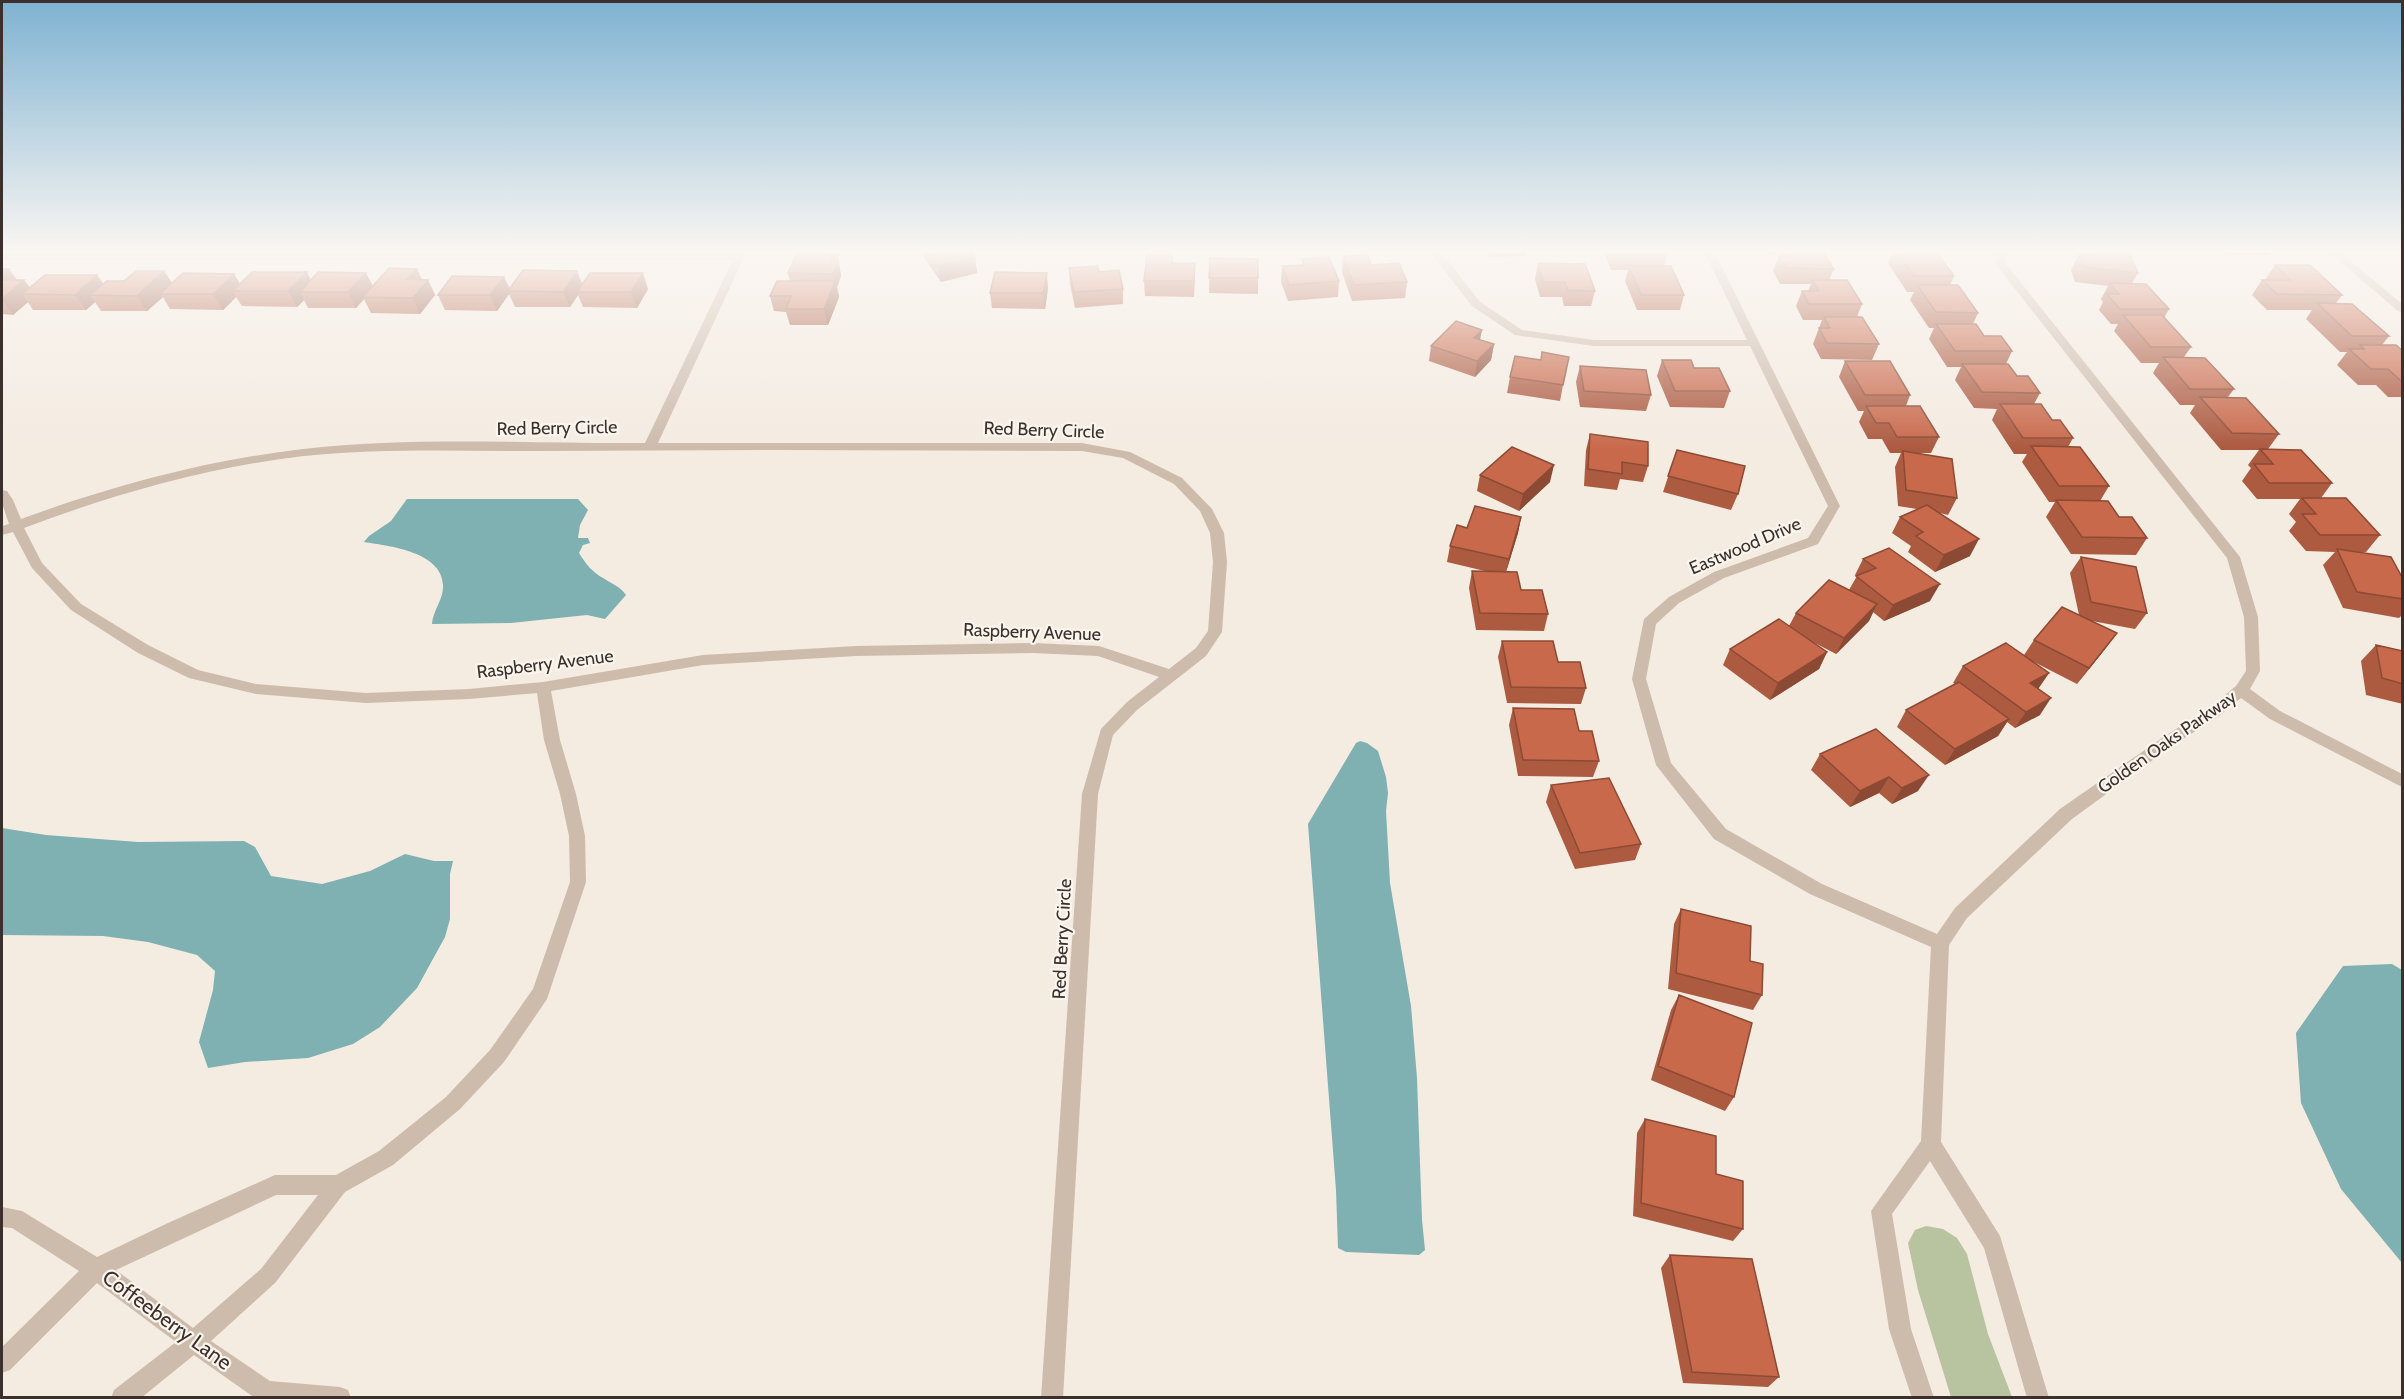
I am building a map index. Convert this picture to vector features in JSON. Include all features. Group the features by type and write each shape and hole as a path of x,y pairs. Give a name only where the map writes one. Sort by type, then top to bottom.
{"street":[{"path":"650,446 711,318"},
{"path":"1497,318 1519,333 1594,343 1754,343"},
{"name":"Eastwood Drive","path":"1742,318 1833,506 1814,541 1719,575 1674,600 1649,622 1640,680 1664,765 1720,834 1816,889 1940,944"},
{"name":"Golden Oaks Parkway","path":"1940,944 1960,913 2066,814 2167,742 2214,712 2241,690 2253,670 2252,617 2233,557 2044,318"},
{"name":"Red Berry Circle","path":"9,528 94,498 175,476 347,449 650,446 1082,447 1126,455 1178,481 1206,508 1217,533 1220,562 1215,632 1202,652 1132,706 1106,733 1090,794 1052,1398"},
{"name":"Raspberry Avenue","path":"2,494 7,500 9,528 37,566 76,607 143,649 194,674 256,689 366,698 543,687 703,660 856,651 1032,648 1099,651 1171,675"},
{"path":"122,1398 194,1342 268,1276 338,1185 386,1158 453,1103 497,1056 541,993 578,882 577,836 568,794 552,740 543,687"},
{"path":"2241,690 2276,715 2403,781"},
{"path":"1923,1398 1900,1329 1881,1211 1931,1144 1940,944"},
{"path":"1931,1144 1993,1243 2038,1398"},
{"path":"2,1362 96,1269 275,1185 338,1185"},
{"name":"Coffeeberry Lane","path":"2,1217 15,1218 96,1269 266,1392 340,1398"}],"green space":[{"path":"1926,1226 1943,1229 1957,1238 1967,1254 1988,1334 2012,1397 1951,1397 1918,1290 1908,1243 1915,1230"}],"water":[{"path":"407,499 578,499 588,510 580,525 578,538 588,538 590,543 583,545 579,553 592,570 626,595 605,619 587,615 511,623 432,624 443,590 440,574 434,565 413,553 364,542 391,521"},
{"path":"1360,741 1378,751 1388,793 1386,811 1390,883 1411,1006 1417,1078 1425,1250 1419,1255 1346,1252 1338,1248 1336,1190 1308,824 1356,743"},
{"path":"2,828 46,835 138,842 244,841 255,847 271,876 322,884 370,871 405,854 434,861 453,861 450,874 450,919 445,937 417,988 380,1027 353,1044 308,1058 245,1062 208,1068 199,1042 213,990 215,971 197,955 148,942 103,936 2,935"},
{"path":"2392,964 2402,970 2402,1263 2341,1189 2301,1103 2296,1033 2343,966"}],"building":[{"path":"1825,318 1863,318 1879,344 1827,343 1819,328 1830,328"},
{"path":"2126,318 2165,318 2191,347 2151,347"},
{"path":"2333,318 2369,318 2389,336 2352,336"},
{"path":"1456,321 1482,330 1474,338 1494,344 1477,361 1431,346"},
{"path":"1936,324 1976,324 1984,336 2001,336 2012,351 1955,351"},
{"path":"2360,345 2396,345 2403,351 2403,381 2388,369 2371,369 2349,349 2364,349"},
{"path":"1542,352 1569,357 1563,385 1510,377 1515,356 1541,360"},
{"path":"2163,357 2205,358 2234,389 2190,389"},
{"path":"1662,360 1691,360 1694,368 1719,368 1730,391 1675,391"},
{"path":"1845,361 1890,361 1910,395 1865,395"},
{"path":"1962,364 2008,364 2017,376 2028,376 2040,393 1982,392"},
{"path":"1580,366 1646,370 1651,395 1584,391"},
{"path":"2200,397 2246,398 2279,434 2232,433"},
{"path":"2000,404 2041,404 2052,420 2060,420 2073,438 2023,438"},
{"path":"1866,406 1920,406 1939,437 1897,437 1889,423 1876,423"},
{"path":"1590,434 1648,442 1648,466 1622,462 1622,474 1588,469"},
{"path":"2031,446 2080,447 2109,486 2059,486"},
{"path":"1512,447 1554,465 1523,494 1480,475"},
{"path":"2260,449 2301,450 2332,483 2269,483 2254,464 2273,464"},
{"path":"1677,450 1745,466 1738,494 1668,476"},
{"path":"1903,451 1952,459 1957,498 1906,490"},
{"path":"2302,498 2346,498 2380,535 2320,535 2302,514 2316,514"},
{"path":"2056,500 2108,501 2119,517 2132,517 2147,538 2082,537"},
{"path":"1927,505 1979,539 1944,555 1916,536 1923,532 1900,517"},
{"path":"1475,506 1521,517 1509,559 1450,546 1457,525 1467,528"},
{"path":"1889,548 1940,584 1893,605 1856,576 1876,568 1863,559"},
{"path":"2337,549 2391,557 2403,579 2403,599 2357,592"},
{"path":"2081,557 2136,567 2147,613 2091,602"},
{"path":"1472,571 1517,572 1521,590 1542,590 1548,614 1480,613"},
{"path":"1829,580 1877,604 1844,638 1796,613"},
{"path":"2062,607 2117,633 2089,668 2034,640"},
{"path":"1779,619 1827,652 1778,683 1730,649"},
{"path":"1502,641 1553,641 1558,662 1580,662 1586,688 1511,687"},
{"path":"2006,643 2049,673 2030,683 2051,698 2026,712 1963,666"},
{"path":"2376,645 2403,651 2403,684 2382,678"},
{"path":"1959,682 2009,719 1955,749 1906,710"},
{"path":"1513,708 1574,709 1579,731 1592,731 1599,761 1523,760"},
{"path":"1876,729 1929,775 1902,788 1889,777 1860,791 1820,754"},
{"path":"1609,778 1641,844 1580,853 1551,785"},
{"path":"1681,909 1751,926 1750,961 1763,964 1762,995 1676,973"},
{"path":"1679,995 1752,1023 1734,1097 1658,1066"},
{"path":"1645,1119 1716,1136 1716,1174 1743,1181 1743,1229 1641,1203"},
{"path":"1670,1255 1752,1259 1779,1377 1692,1372"}]}
